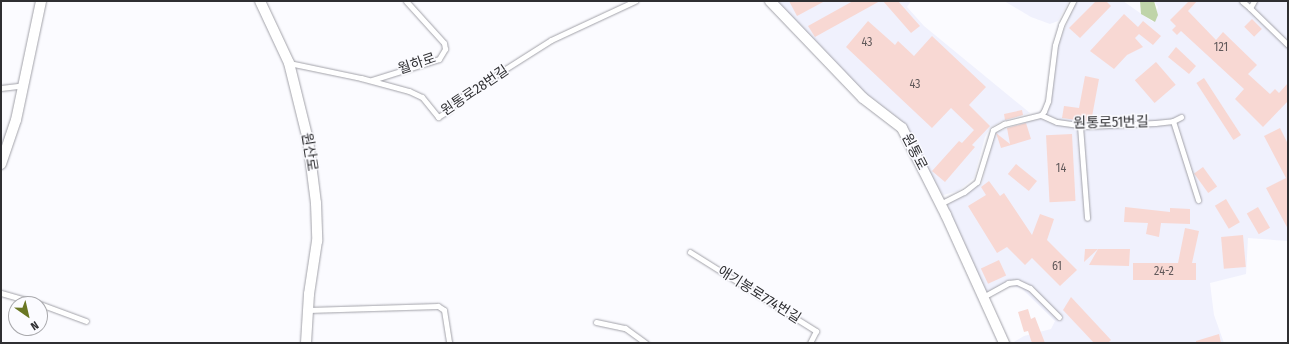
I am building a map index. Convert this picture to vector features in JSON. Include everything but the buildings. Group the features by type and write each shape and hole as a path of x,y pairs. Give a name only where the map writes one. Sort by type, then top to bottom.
{"street":[{"path":"1,164 16,120 41,1"},
{"name":"원산로","path":"260,1 289,63 308,140 318,220 308,310 306,343"},
{"name":"원통로","path":"770,1 863,98 902,128 940,204 1004,343"}],"lane":[{"name":"월하로","path":"371,80 438,59 445,49 444,43 406,1"},
{"name":"원통로28번길","path":"289,63 371,80 422,97 438,117 449,110 458,99 551,40 635,1"},
{"path":"940,204 964,192 977,182 993,130 1004,124 1041,115 1048,101 1055,45 1073,1"},
{"path":"1242,1 1288,45"},
{"path":"1250,8 1254,1"},
{"path":"1,88 24,85"},
{"name":"원통로51번길","path":"1041,115 1056,122 1080,126 1174,121 1181,117"},
{"path":"1174,121 1198,200"},
{"path":"1080,126 1087,218"},
{"name":"애기봉로774번길","path":"690,252 816,331 810,343"},
{"path":"982,297 1008,283 1017,282 1030,288 1059,317"},
{"path":"1,293 11,296"},
{"path":"308,310 438,306 444,310 449,343"},
{"path":"48,307 86,321"},
{"path":"596,322 625,328 646,343"}],"shaded area":[{"path":"775,1 911,1 907,7 924,26 1030,113 1000,122 990,128 985,137 974,178 958,191 943,195 898,118 860,89"},
{"path":"1004,1 1069,1 1058,21 1050,24 1031,17"},
{"path":"1076,1 1123,1 1153,22 1158,7 1154,1 1288,1 1288,241 1248,238 1246,274 1210,283 1214,315 1224,343 1012,343 1024,336 1051,329 1055,321 1021,288 1010,286 987,297 948,210 948,204 982,183 994,133 1039,118 1048,110 1058,44"}],"green space":[{"path":"1140,1 1154,1 1158,15 1155,22 1141,14"}]}
